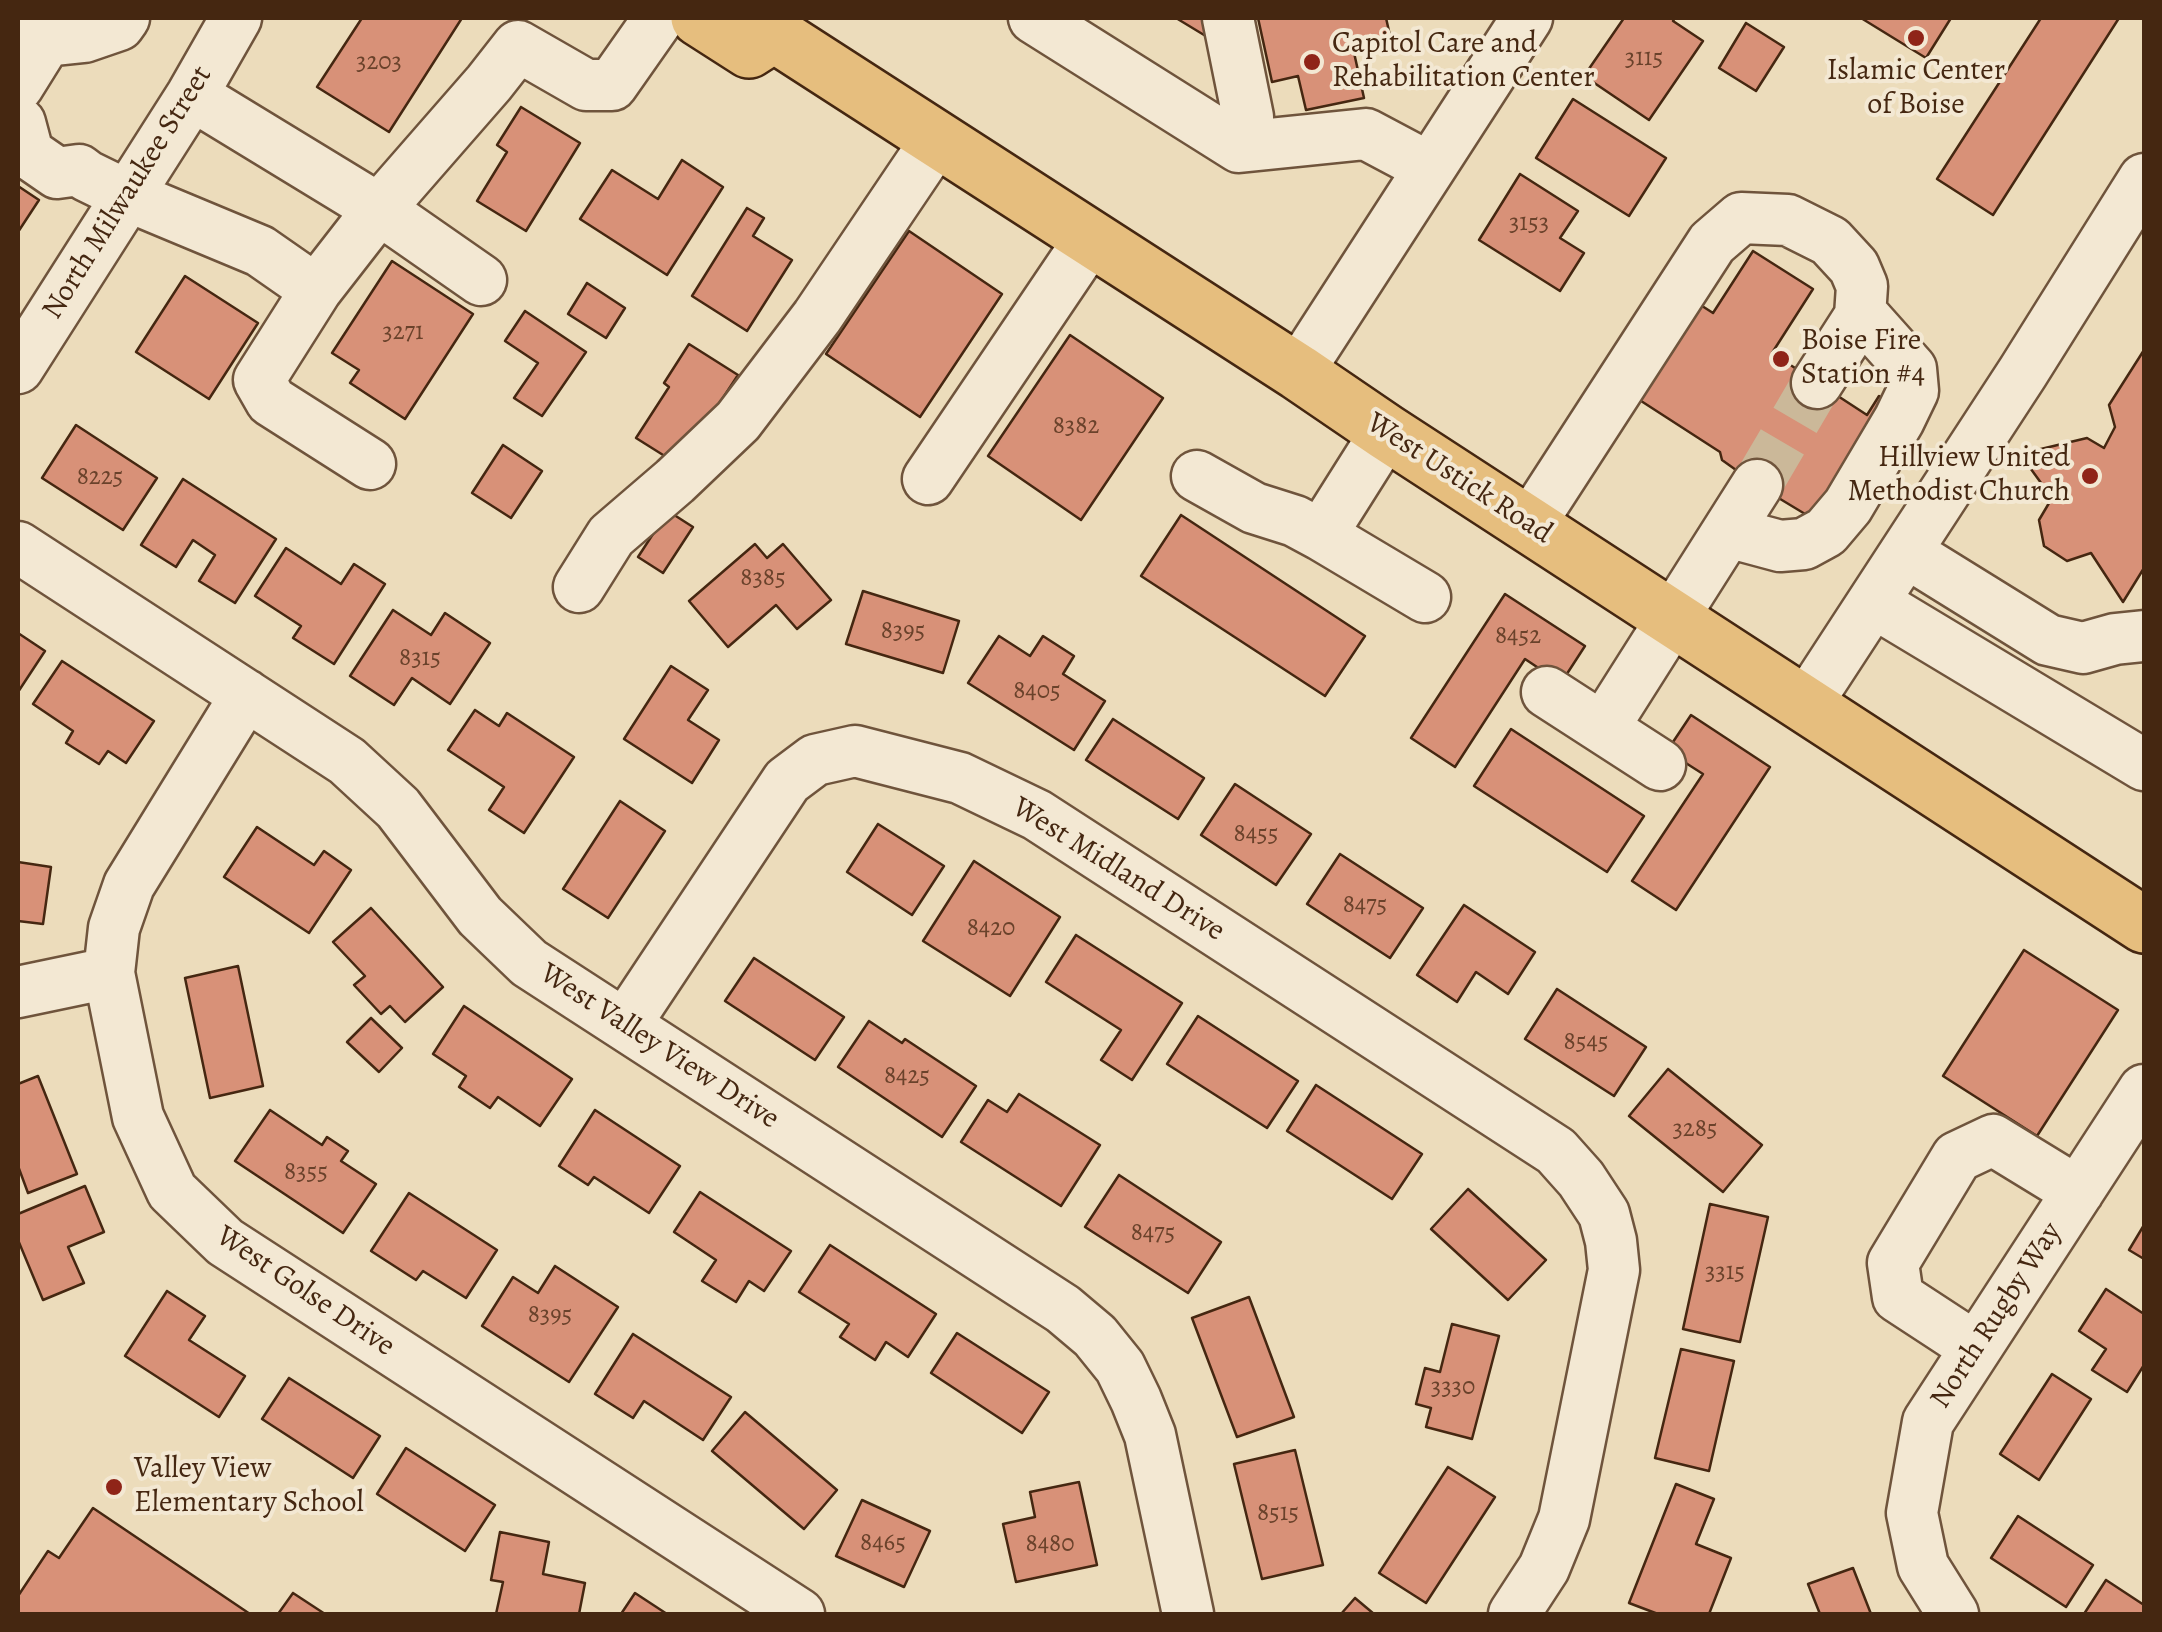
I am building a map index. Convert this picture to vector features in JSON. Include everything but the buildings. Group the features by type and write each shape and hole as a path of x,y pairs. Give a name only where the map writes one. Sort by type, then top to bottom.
{"main road":[{"name":"West Ustick Road","path":"698,18 749,50 773,26 936,139 2144,925"}],"street":[{"path":"124,18 120,25 84,37 32,32 18,111 28,153 57,173 79,170 179,220 260,251 316,290"},
{"name":"North Milwaukee Street","path":"18,368 192,95 236,18"},
{"path":"370,464 271,402 259,380 316,290 518,46 586,84 612,85 659,18"},
{"path":"1228,18 1248,117 1239,146"},
{"path":"1298,372 1527,18"},
{"path":"1046,21 1239,146 1366,134 1430,168"},
{"path":"192,95 380,209 481,280"},
{"path":"579,587 611,536 738,421 817,317 936,139"},
{"path":"1807,703 1906,552 2128,240 2144,178"},
{"path":"1530,524 1712,243 1741,218 1788,220 1830,241 1854,267 1862,286 1860,315 1817,382"},
{"path":"928,480 1090,239"},
{"path":"1728,532 1780,546 1804,544 1826,532 1848,506 1913,391 1910,369 1860,315"},
{"path":"1321,535 1386,432"},
{"path":"1198,476 1254,508 1295,520 1425,597"},
{"path":"1603,728 1757,484"},
{"name":"West Valley View Drive","path":"18,546 347,761 398,808 480,916 530,962 1063,1308 1095,1336 1120,1368 1150,1435 1188,1614"},
{"path":"1906,552 2048,640 2084,648 2144,636"},
{"path":"1873,602 2144,765"},
{"path":"1547,692 1660,765"},
{"name":"West Golse Drive","path":"246,695 129,885 114,928 109,973 138,1116 172,1191 225,1242 799,1614"},
{"name":"West Midland Drive","path":"625,1024 787,781 816,760 856,751 960,778 1037,815 1556,1151 1582,1180 1604,1214 1614,1270 1564,1519 1544,1568 1514,1614"},
{"path":"18,992 109,973"},
{"name":"North Rugby Way","path":"1952,1614 1923,1566 1912,1513 1928,1422 2144,1090"},
{"path":"1976,1348 1898,1297 1893,1263 1957,1157 1994,1140 2078,1192"}],"tunnel":[{"path":"1757,485 1817,383"}],"place":[{"name":"Islamic Center of Boise","path":"1916,38"},
{"name":"Capitol Care and Rehabilitation Center","path":"1312,62"},
{"name":"Boise Fire Station #4","path":"1781,359"},
{"name":"Hillview United Methodist Church","path":"2090,476"},
{"name":"Valley View Elementary School","path":"114,1487"}]}
